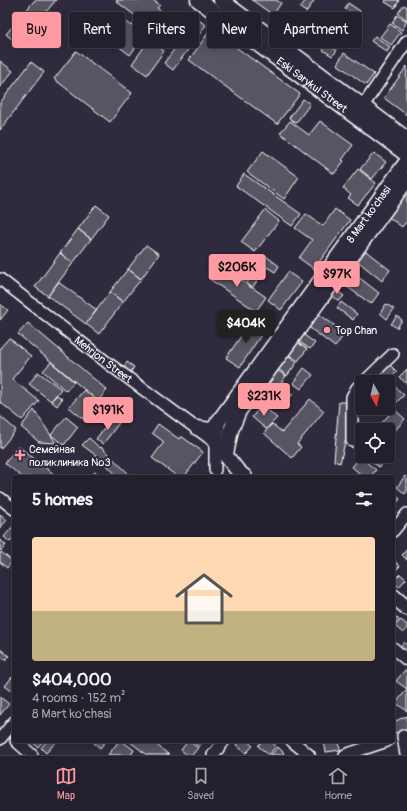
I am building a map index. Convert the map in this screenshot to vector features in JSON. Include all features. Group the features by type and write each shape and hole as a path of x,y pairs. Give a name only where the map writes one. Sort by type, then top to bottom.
{"main road":[{"name":"Eski Sarykul Street","path":"198,0 224,5 407,139"},
{"name":"Eski Sarykul Street","path":"224,5 407,155"},
{"name":"8 Mart ko'chasi","path":"215,442 218,422 324,278 407,161"},
{"name":"8 Mart ko'chasi","path":"226,454 230,430 239,411 407,180"},
{"path":"197,428 210,430 218,422"},
{"name":"Mehrjon Street","path":"215,442 242,474"},
{"name":"Mehrjon Street","path":"226,454 253,475"},
{"path":"395,598 407,608"},
{"path":"395,606 407,616"}],"street":[{"path":"363,106 407,40"},
{"name":"Mehrjon Street","path":"0,278 109,364 215,442"},
{"path":"371,375 393,354"},
{"path":"352,441 352,397 355,392"},
{"name":"8 Mart ko'chasi","path":"212,474 215,442"},
{"name":"8 Mart ko'chasi","path":"212,474 226,454"},
{"path":"212,474 227,467 242,474"},
{"path":"0,498 12,507"},
{"path":"395,529 407,514"},
{"path":"395,650 407,660"},
{"path":"12,724 2,733 12,738"},
{"path":"401,736 406,755"},
{"path":"18,743 32,755"},
{"path":"213,755 222,743"},
{"path":"294,743 308,755"},
{"path":"345,755 381,743"}],"building":[{"path":"35,0 56,0 46,12 25,12"},
{"path":"153,0 160,5 157,8 162,12 133,12 133,14 116,1"},
{"path":"252,0 276,0 281,3 275,12 269,12"},
{"path":"306,0 314,1 306,12 300,8"},
{"path":"386,0 399,1 395,8 385,2"},
{"path":"348,3 360,11 350,12 345,9"},
{"path":"404,5 407,7 407,20 398,13"},
{"path":"397,15 407,21 402,30 392,23"},
{"path":"199,20 206,25 199,35"},
{"path":"125,21 132,26 133,25 133,48 135,48 130,55 121,48 125,48"},
{"path":"390,24 401,32 391,45 380,37"},
{"path":"12,27 12,40 6,34"},
{"path":"207,35 207,48 237,48 300,94 277,124 189,60 199,48"},
{"path":"375,36 390,47 387,52 371,41"},
{"path":"143,48 160,48 164,51 147,75 132,64"},
{"path":"175,48 189,48 173,70 164,63"},
{"path":"324,48 333,48 337,51 332,56 323,50"},
{"path":"76,51 132,93 110,122 54,79"},
{"path":"344,53 374,74 366,85 337,64"},
{"path":"0,61 13,71 0,87"},
{"path":"31,62 44,72 0,130 0,103"},
{"path":"407,66 406,96 407,115 384,98"},
{"path":"303,99 310,104 296,123 289,118"},
{"path":"290,121 309,135 320,121 353,145 342,160 344,161 334,174 280,133"},
{"path":"263,151 299,177 284,199 247,172"},
{"path":"374,153 386,162 372,179 360,169"},
{"path":"358,169 376,183 358,205 348,198 351,195 343,188"},
{"path":"244,174 301,214 292,226 236,186"},
{"path":"407,188 407,221 402,227 387,216"},
{"path":"96,205 109,215 91,239 78,229"},
{"path":"335,209 350,220 314,269 299,258 312,240 295,228 306,214 323,226"},
{"path":"265,210 279,221 255,252 241,242"},
{"path":"78,229 91,239 73,263 60,253"},
{"path":"146,245 159,254 141,279 128,269"},
{"path":"363,249 390,270 382,281 355,259"},
{"path":"60,253 73,263 48,296 35,287"},
{"path":"266,256 279,266 275,272 267,267 252,288 246,284"},
{"path":"218,264 266,297 256,311 208,278"},
{"path":"128,269 141,279 123,302 110,292"},
{"path":"348,269 379,293 371,304 339,281"},
{"path":"288,272 302,282 281,310 268,300"},
{"path":"58,282 97,310 86,324 48,296"},
{"path":"335,289 344,296 339,301 331,295"},
{"path":"110,292 123,302 99,334 86,324"},
{"path":"341,302 357,314 353,320 337,308"},
{"path":"0,304 8,310 0,320"},
{"path":"386,304 394,309 387,319 380,313"},
{"path":"316,312 345,333 335,347 306,325"},
{"path":"397,316 402,320 397,328 391,324"},
{"path":"252,320 265,329 240,367 226,358"},
{"path":"28,323 107,390 98,401 18,334"},
{"path":"300,332 315,343 310,349 295,339"},
{"path":"9,338 31,356 12,379 39,401 22,420 0,402 0,348"},
{"path":"294,340 307,349 298,361 285,352"},
{"path":"285,353 297,362 287,376 275,366"},
{"path":"51,362 74,382 66,391 43,371"},
{"path":"127,362 134,367 130,373 123,368"},
{"path":"387,362 397,372 394,375 377,375"},
{"path":"274,368 286,376 276,390 264,381"},
{"path":"304,368 313,375 301,389 293,383"},
{"path":"407,369 407,384 399,377"},
{"path":"38,372 61,389 51,401 29,384"},
{"path":"284,387 293,394 286,402 277,395"},
{"path":"395,387 404,395 397,402 395,400"},
{"path":"84,390 98,401 83,419 69,407"},
{"path":"259,390 267,397 261,405 252,399"},
{"path":"57,395 62,399 57,406 51,401"},
{"path":"310,399 324,411 297,444 301,447 292,458 264,433 272,424 282,432"},
{"path":"339,402 348,402 346,438 340,463 334,461"},
{"path":"262,405 277,418 266,429 252,417"},
{"path":"34,410 56,443 39,442 21,427"},
{"path":"395,410 405,419 395,430 395,423 382,423 389,415 395,415"},
{"path":"0,416 16,430 1,448 0,448"},
{"path":"66,417 78,427 64,445 51,435"},
{"path":"112,418 119,423 103,444 96,439"},
{"path":"158,424 179,439 181,436 203,452 186,475 175,475 152,458 164,442 152,433"},
{"path":"89,438 100,448 101,447 130,475 116,475 102,460 82,445"},
{"name":"Семейная поликлиника №3","path":"18,446 55,475 20,475 5,463"},
{"path":"355,463 367,463 376,470 372,475 362,475 352,467"},
{"path":"374,463 382,463 379,467"},
{"path":"405,476 407,478 407,491 405,494 397,487"},
{"path":"395,495 400,499 395,505"},
{"path":"0,514 7,520 0,528"},
{"path":"12,527 12,540 10,542 4,537"},
{"path":"0,540 6,545 1,551 0,550"},
{"path":"407,549 407,560 402,555"},
{"path":"1,552 12,561 7,568 0,562"},
{"path":"395,562 400,566 395,571"},
{"path":"400,574 406,579 399,587 395,583 395,579"},
{"path":"395,616 399,620 395,624"},
{"path":"401,620 407,625 407,628 403,633 395,626"},
{"path":"404,642 407,645 407,654 398,649"},
{"path":"0,649 9,656 5,660 0,656"},
{"path":"405,670 407,671 407,689 396,681"},
{"path":"12,677 12,691 5,686"},
{"path":"407,689 407,711 396,703"},
{"path":"0,697 9,704 0,715"},
{"path":"407,716 407,728 395,733 395,721"},
{"path":"33,743 41,743 38,747"},
{"path":"45,743 55,743 46,753 41,748"},
{"path":"94,743 104,743 100,748"},
{"path":"117,743 125,743 134,750 131,755 108,755"},
{"path":"132,743 154,743 169,755 147,755"},
{"path":"186,743 191,743 198,748 192,755 187,755 181,750"},
{"path":"194,743 202,743 199,747"},
{"path":"238,743 249,743 253,746 246,753 236,745"},
{"path":"260,743 272,743 276,746 269,755 258,746"},
{"path":"324,743 339,743 340,750 326,752"},
{"path":"278,747 284,753 282,755 271,755"}],"place":[{"name":"Top Chan","path":"327,330"},
{"name":"Семейная поликлиника №3","path":"20,455"}]}
